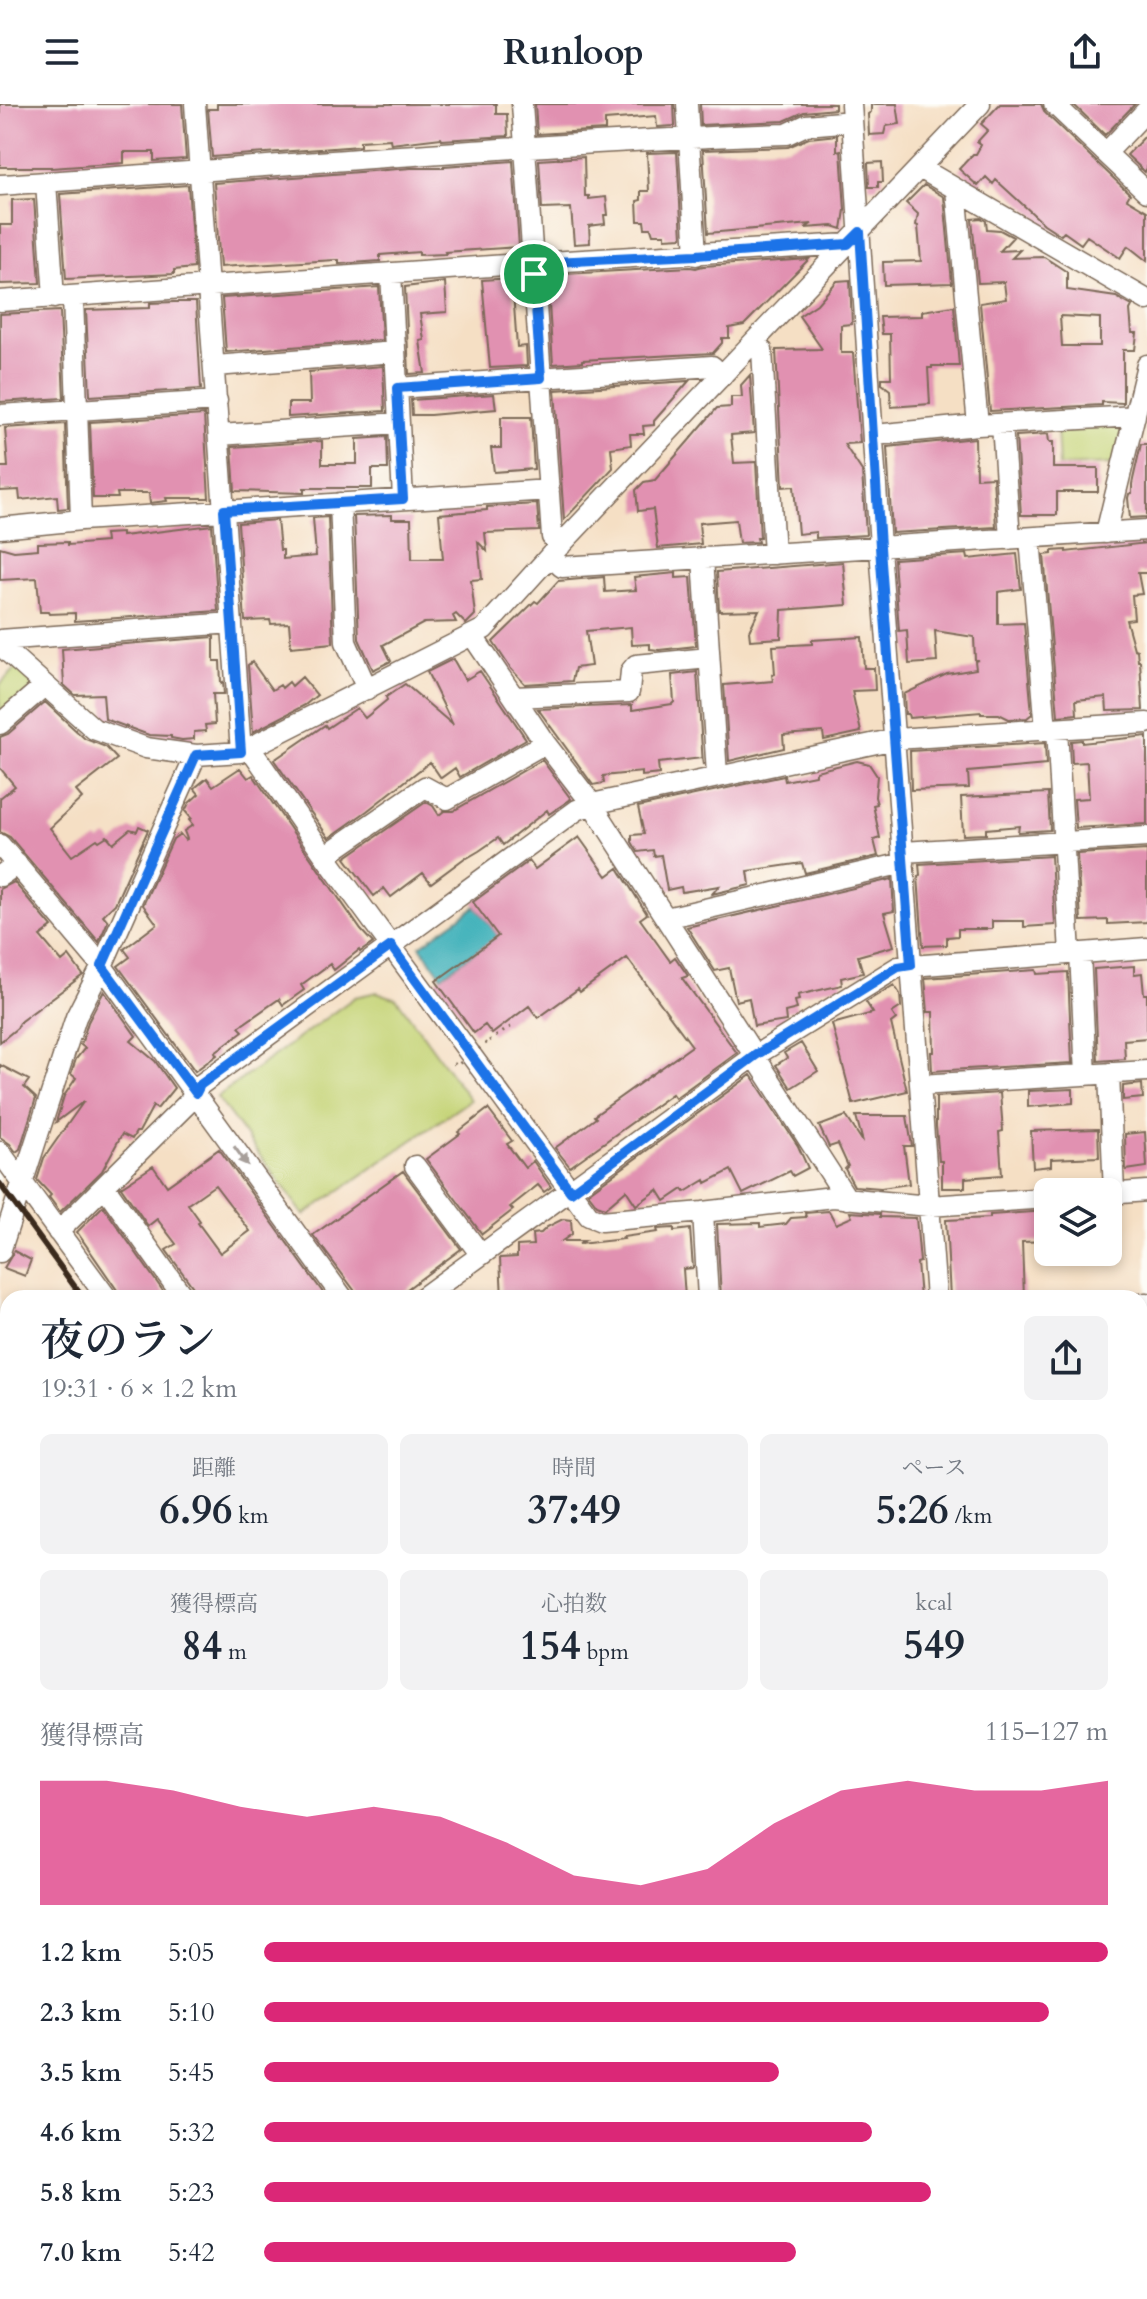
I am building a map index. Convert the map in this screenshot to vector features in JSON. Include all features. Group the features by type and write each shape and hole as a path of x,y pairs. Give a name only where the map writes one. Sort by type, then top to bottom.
{"street":[{"path":"195,104 232,623 245,750 589,1216 601,1221 833,1197 929,1206 1034,1199"},
{"path":"522,104 552,537 562,567 1147,530"},
{"path":"687,104 696,255"},
{"path":"0,642 44,686 94,729 146,748 196,755 245,750 484,629 980,104"},
{"path":"1054,104 1147,192"},
{"path":"1106,153 1147,110"},
{"path":"0,185 525,146 787,134 806,125 851,113 854,238 874,435 935,1290"},
{"path":"920,168 1147,300"},
{"path":"46,182 77,410 81,520"},
{"path":"956,189 978,425"},
{"path":"0,301 533,263 696,255 854,238"},
{"path":"391,273 403,499"},
{"path":"754,342 762,350 774,554"},
{"path":"215,366 395,352"},
{"path":"1106,533 1147,365"},
{"path":"397,388 712,366 722,376"},
{"path":"0,415 217,401"},
{"path":"874,435 978,425 1135,416"},
{"path":"219,435 399,423"},
{"path":"1002,424 1051,729 1086,1075"},
{"path":"0,528 224,510 549,490"},
{"path":"340,503 346,642 367,689"},
{"path":"703,558 717,775"},
{"path":"0,642 232,623"},
{"path":"472,635 545,743 592,804 847,1199"},
{"path":"514,697 629,692 631,671 636,665 709,658"},
{"path":"0,724 44,686"},
{"path":"58,1232 196,1093 200,1085 577,810 717,775 895,739 1147,723"},
{"path":"325,856 425,787 447,799 545,743"},
{"path":"0,1252 76,1017 102,966 196,755"},
{"path":"666,918 904,858 1147,837"},
{"path":"0,845 8,870 102,966 337,1290"},
{"path":"433,1290 756,1055 898,967 1147,948"},
{"path":"920,1085 1147,1071"},
{"path":"1109,1073 1111,1178"},
{"path":"0,1152 101,1290"},
{"path":"415,1166 481,1255"},
{"path":"105,1187 178,1290"},
{"path":"1122,1193 1147,1191"},
{"path":"703,1212 708,1290"}],"path":[{"path":"454,1063 456,1066 512,1026"}],"green space":[{"path":"1119,424 1124,431 1115,464 1059,466 1057,428"},
{"path":"21,664 44,686 0,724 0,684"},
{"path":"377,992 397,999 470,1100 304,1215 217,1097 355,997"}],"water":[{"path":"476,906 498,936 442,976 420,946"}],"building":[{"path":"0,104 182,104 186,159 154,161 154,152 124,152 124,163 51,168 0,167"},
{"path":"217,104 496,104 496,114 507,114 508,136 441,138 391,144 390,139 360,141 360,146 212,157 208,109 217,109"},
{"path":"535,104 674,104 675,126 657,127 656,116 605,120 605,130 537,134"},
{"path":"700,104 835,104 835,109 804,112 784,121 701,125"},
{"path":"897,104 900,124 886,126 884,134 869,135 868,114 871,105"},
{"path":"1000,104 1041,104 1045,113 1130,194 1127,199 1147,211 1147,261 1128,246 1120,258 1087,236 1081,244 1064,232 1061,235 1044,224 996,180 993,184 986,177 978,186 959,169 976,154 981,145 977,142 988,130 981,124"},
{"path":"1073,104 1135,104 1105,135"},
{"path":"1147,134 1147,168 1145,172 1127,155"},
{"path":"837,135 845,210 842,229 833,226 805,228 812,224 708,233 703,150 788,147 809,138"},
{"path":"677,152 682,237 665,238 665,234 653,234 651,228 645,228 644,221 638,221 637,201 641,200 641,191 649,191 647,153"},
{"path":"584,157 585,196 589,199 606,197 608,215 604,215 605,224 589,226 590,243 574,244 571,208 542,209 539,160"},
{"path":"513,161 519,247 446,254 419,255 419,252 380,255 380,261 339,264 339,260 335,260 220,267 214,183"},
{"path":"882,162 883,182 878,182 878,187 869,187 868,163"},
{"path":"188,185 194,268 174,270 174,274 66,279 60,194"},
{"path":"924,185 944,197 952,283 884,285 883,262 921,261 916,225 918,214 906,203"},
{"path":"34,199 40,283 0,284 0,225 12,225 12,200"},
{"path":"981,218 986,221 987,229 1000,230 1013,237 1000,251 1020,250 1012,258 1044,257 1067,272 1067,290 1116,297 1132,306 1132,333 1137,333 1135,350 1123,350 1123,403 990,411 980,303 1006,299 1004,282 978,283 972,219","holes":["1060,316 1100,318 1100,346 1062,346"]},
{"path":"809,259 744,325 729,328 729,338 722,338 722,343 713,353 553,364 547,275"},
{"path":"512,278 517,347 526,346 527,366 490,368 482,280"},
{"path":"850,280 852,324 841,325 841,353 853,353 860,443 844,444 862,471 866,535 816,538 816,532 798,534 794,486 783,487 776,350 822,349 799,316 817,304 837,281"},
{"path":"445,282 447,312 420,314 425,373 409,374 405,287"},
{"path":"379,287 382,340 226,352 222,298"},
{"path":"196,302 201,389 90,396 86,310 150,308 150,303"},
{"path":"954,306 959,366 928,368 930,404 891,407 890,390 882,384 882,378 891,378 890,334 882,334 880,317 922,316 922,311"},
{"path":"60,311 64,398 0,402 0,314"},
{"path":"383,366 385,411 288,417 288,403 310,403 309,372"},
{"path":"750,375 754,433 731,435 734,463 756,462 758,542 739,543 736,520 699,523 701,544 658,548 653,509 638,511 636,490 644,482 655,480 717,408 731,407 731,397 742,397 741,385"},
{"path":"689,381 654,421 654,425 643,426 644,434 630,434 631,445 611,448 613,468 564,520 555,390"},
{"path":"494,394 496,409 412,415 411,400"},
{"path":"204,415 209,498 166,498 167,501 150,503 149,493 117,493 118,498 93,498 90,422"},
{"path":"501,417 531,417 534,469 494,472 491,448 501,448"},
{"path":"65,424 68,508 58,509 57,496 20,500 19,490 0,491 0,467 8,467 5,428"},
{"path":"1048,434 1049,442 1053,442 1053,468 1098,468 1098,492 1057,492 1057,515 1021,515 1016,436"},
{"path":"387,437 388,469 372,469 372,488 304,488 304,493 235,491 232,447 322,441 322,464 357,464 357,439"},
{"path":"975,438 976,478 993,477 996,527 892,533 887,447"},
{"path":"1141,444 1147,444 1147,517 1130,518 1128,498 1132,493"},
{"path":"537,504 539,531 485,533 487,551 478,542 482,579 471,580 475,615 466,624 456,614 453,616 456,622 424,623 383,645 391,661 373,670 359,639 354,516 392,515 392,519 411,519 412,559 443,559 439,514"},
{"path":"328,517 333,643 291,647 289,623 245,621 238,523 277,520 283,559 316,556 313,518"},
{"path":"212,525 218,611 75,621 75,613 40,612 37,578 0,580 0,547 14,551 38,549 38,543 68,542 68,545 106,542 105,534 122,533 122,536"},
{"path":"1147,543 1147,573 1138,573 1142,594 1132,595 1134,619 1126,620 1140,661 1143,710 1107,711 1106,697 1076,700 1077,714 1058,716 1044,555 1052,554 1052,551"},
{"path":"967,554 968,559 1017,554 1021,589 998,592 998,624 1024,623 1032,714 1027,718 1009,719 999,714 981,712 909,718 905,714 904,694 947,674 976,669 975,661 978,660 975,660 974,637 935,631 937,662 909,664 907,630 899,631 894,559"},
{"path":"843,562 847,605 782,610 781,638 750,640 749,631 759,610 719,611 717,572"},
{"path":"676,573 676,578 691,577 696,646 659,650 650,649 650,644 632,645 631,627 586,631 591,666 575,668 572,681 525,684 493,642 558,581 604,577 605,592 636,590 634,577"},
{"path":"214,637 214,661 220,661 224,694 213,694 215,724 205,725 206,731 194,732 194,739 149,735 105,719 103,694 75,695 64,685 62,649"},
{"path":"862,637 864,668 874,668 875,690 852,691 861,732 824,740 823,732 783,735 784,748 729,761 724,685 773,681 773,646"},
{"path":"453,659 465,680 480,671 526,739 460,777 455,768 441,778 430,762 329,838 274,760 325,725 327,728 357,708 365,718 387,700 386,697 405,684 453,725 427,672"},
{"path":"252,662 272,690 280,685 282,688 289,682 292,686 302,677 317,695 305,705 253,732 248,665"},
{"path":"697,672 703,765 702,758 658,763 659,774 642,776 642,772 603,776 604,783 593,785 538,709 632,705 632,710 672,704 672,675"},
{"path":"45,702 85,739 106,747 117,759 76,791 82,798 50,828 72,856 97,839 99,841 107,836 113,843 130,829 137,831 139,826 148,830 115,904 103,915 108,921 99,942 10,837 0,832 0,798 15,786 0,768 0,737 8,734"},
{"path":"1147,736 1147,824 1076,828 1074,799 1089,798 1087,762 1072,763 1071,741 1082,740 1082,743"},
{"path":"1045,743 1046,765 968,772 969,788 911,790 910,751"},
{"path":"542,760 571,799 549,814 547,810 503,845 498,838 431,883 423,873 391,897 384,888 374,896 345,858 426,802 439,815 444,811 453,811"},
{"path":"857,761 869,764 877,776 877,804 873,805 880,838 874,840 878,856 805,873 802,863 748,871 750,885 712,894 719,886 682,892 681,887 667,890 661,855 654,856 653,850 638,852 632,842 632,835 644,834 638,807 784,776 785,781 815,775 816,771"},
{"path":"240,768 248,778 253,775 373,943 334,970 330,964 301,985 304,990 283,1005 279,999 239,1027 243,1031 195,1071 118,966 130,957 124,949 157,924 143,905 173,839 180,834 187,839 184,831 193,825 185,811 199,794 196,787 207,778 213,786"},
{"path":"1048,793 1050,830 1018,832 1019,826 986,829 986,834 963,835 961,797"},
{"path":"579,837 607,876 618,868 647,914 640,919 670,961 675,957 688,976 682,978 737,1053 675,1098 672,1094 570,1167 555,1148 692,1046 627,958 538,1018 529,1006 492,1034 485,1025 474,1033 436,981 498,936 473,902 529,861 535,869"},
{"path":"1147,850 1147,922 1108,924 1108,920 1081,921 1077,854"},
{"path":"1051,856 1055,925 1024,927 1024,921 992,921 992,929 958,929 958,936 947,937 947,945 923,946 919,864"},
{"path":"892,879 894,911 884,913 894,946 858,956 863,973 841,978 842,985 798,995 799,1000 795,1001 797,1009 785,1012 786,1021 754,1026 749,998 736,1001 729,968 715,971 687,927"},
{"path":"14,882 52,927 40,936 62,962 69,956 83,975 21,1021 0,1042 0,889"},
{"path":"1134,966 1134,974 1142,973 1144,994 1147,994 1147,1038 1124,1040 1125,1059 1098,1061 1094,969"},
{"path":"1036,970 1037,974 1068,972 1072,1063 932,1071 933,1012 928,1012 925,978"},
{"path":"894,985 900,994 901,1007 892,1013 896,1019 891,1023 907,1091 853,1104 832,1024 873,1013 866,1002"},
{"path":"104,991 136,1036 131,1041 155,1061 174,1088 157,1109 153,1106 132,1139 122,1134 102,1171 60,1212 49,1197 51,1195 37,1180 44,1158 84,1101 56,1122 64,1096 76,1078 71,1074 76,1059 85,1048 81,1045 88,1022"},
{"path":"801,1043 818,1071 791,1088 776,1065 787,1058 784,1053"},
{"path":"0,1065 29,1080 24,1087 36,1098 20,1149 16,1152 0,1137"},
{"path":"751,1075 798,1146 808,1168 793,1176 790,1171 743,1194 731,1170 685,1192 683,1189 665,1201 658,1190 636,1205 626,1190 605,1208 597,1205 588,1193"},
{"path":"1142,1084 1143,1098 1123,1100 1123,1086"},
{"path":"1073,1089 1073,1103 1028,1107 1028,1091"},
{"path":"1000,1093 1002,1175 965,1178 965,1188 942,1188 936,1097"},
{"path":"488,1109 512,1141 507,1144 525,1168 533,1161 551,1187 544,1192 538,1185 482,1234 426,1159"},
{"path":"846,1116 863,1142 856,1116 907,1116 912,1146 904,1146 909,1184 881,1188 854,1186 838,1144 829,1147 819,1126"},
{"path":"1098,1129 1099,1157 1051,1159 1051,1166 1033,1168 1031,1131"},
{"path":"1145,1132 1147,1167 1126,1170 1125,1134"},
{"path":"219,1149 321,1290 195,1290 166,1250 176,1244 157,1219 148,1226 121,1187 153,1166 167,1186","holes":["215,1185 250,1231 220,1253 188,1204"]},
{"path":"403,1171 461,1249 406,1290 354,1290 313,1235"},
{"path":"103,1206 162,1290 117,1290 77,1232"},
{"path":"829,1211 836,1224 852,1217 850,1212 916,1218 919,1290 721,1290 717,1224 760,1223 760,1227 786,1224 791,1218 806,1217 805,1213"},
{"path":"1034,1212 1034,1242 1022,1242 1024,1290 950,1290 946,1220 990,1218 990,1215"},
{"path":"563,1219 571,1220 572,1234 562,1241 584,1241 579,1244 624,1239 658,1232 657,1229 690,1229 693,1268 683,1269 684,1290 502,1290 500,1258 517,1257 517,1246 533,1245 532,1234 541,1233"},
{"path":"14,1251 31,1260 25,1276 4,1268"}],"railway":[{"path":"0,1184 77,1290"}],"route":[{"path":"860,232 911,965 898,967 756,1055 571,1192 391,946 200,1085 196,1093 102,966 196,755 241,752 224,510 403,499 397,388 541,378 534,274 533,263 848,244 860,232"}]}
